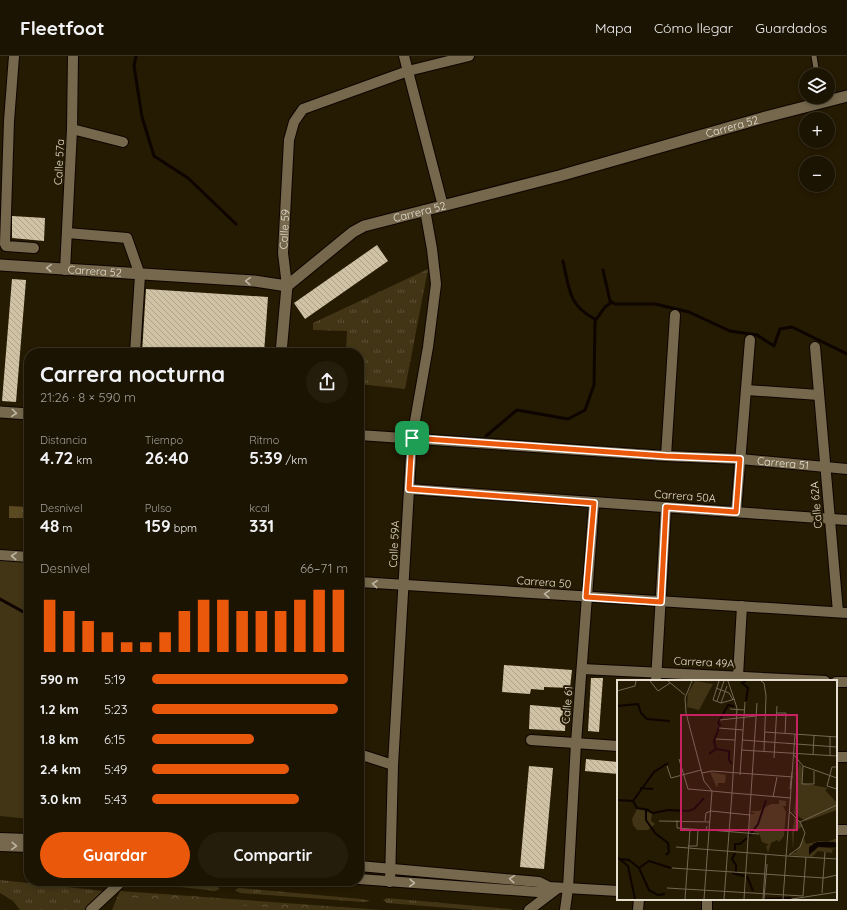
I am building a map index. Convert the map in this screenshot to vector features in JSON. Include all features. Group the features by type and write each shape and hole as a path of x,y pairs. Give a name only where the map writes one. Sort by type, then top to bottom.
{"main road":[{"name":"Carrera 52","path":"835,98 847,96"},
{"name":"Carrera 52","path":"0,265 254,281 287,286 353,232 364,226 559,176 808,104"},
{"name":"Calle 59","path":"281,348 287,286"},
{"path":"0,412 24,414"}],"street":[{"path":"14,56 5,121 5,244 6,246 34,248"},
{"name":"Calle 57a","path":"65,270 72,129 73,56"},
{"path":"404,56 443,206"},
{"path":"408,72 469,56"},
{"name":"Calle 59","path":"287,286 283,253 289,140 294,122 303,109 408,72"},
{"path":"72,129 123,142"},
{"name":"Calle 59A","path":"390,882 393,765 412,438 428,347 436,284 425,210"},
{"path":"67,233 128,238 140,275 135,348"},
{"path":"666,456 675,315"},
{"path":"736,512 750,340"},
{"name":"Calle 62A","path":"815,347 830,518 842,612"},
{"path":"746,390 819,395"},
{"name":"Carrera 51","path":"364,435 666,456 740,459 847,469"},
{"name":"Carrera 50A","path":"409,489 847,520"},
{"name":"Calle 61","path":"565,910 559,888 576,743 594,503"},
{"path":"657,676 666,507"},
{"path":"0,555 24,557"},
{"name":"Carrera 50","path":"364,582 842,612"},
{"path":"738,676 742,606"},
{"name":"Carrera 49A","path":"582,669 657,676 719,678 738,676 808,680"},
{"path":"531,740 617,746"},
{"path":"364,756 393,765"},
{"path":"0,838 24,839"},
{"path":"0,846 24,847"},
{"path":"364,866 539,882 559,888"},
{"path":"364,879 538,892 559,888 617,891"},
{"path":"91,910 117,886"},
{"path":"529,910 559,888"},
{"path":"638,910 639,900"}],"lane":[{"path":"814,56 816,68"}],"green space":[{"path":"428,269 405,389 364,385 364,348 346,348 347,331 313,330 313,323"},
{"path":"9,506 24,507 24,518 9,518"},
{"path":"0,559 24,560 24,818 0,816"},
{"path":"0,880 24,883 24,886 57,886 104,891 104,895 97,910 20,910 13,901 0,893"},
{"path":"172,886 216,886 220,889 215,891"},
{"path":"239,888 362,899 370,901 363,902 240,893 235,890"},
{"path":"120,891 382,910 112,910"},
{"path":"122,897 282,908 282,910 121,910"},
{"path":"387,898 513,910 475,910 387,903 383,900"}],"building":[{"path":"12,216 45,218 44,241 12,238"},
{"path":"377,245 388,261 305,319 294,303"},
{"path":"12,279 26,280 16,402 2,401"},
{"path":"146,289 268,297 264,348 142,348"},
{"path":"504,665 572,670 570,688 544,687 544,690 531,689 530,694 502,692"},
{"path":"591,678 603,678 599,732 588,731"},
{"path":"530,705 566,708 565,731 529,729"},
{"path":"586,759 617,762 617,774 585,771"},
{"path":"529,766 553,768 544,869 520,867"}],"waterway":[{"path":"136,56 134,66 142,117 154,156 188,178 236,224"},
{"path":"563,261 571,295 579,308 595,319"},
{"path":"603,270 610,301 615,304 655,304 689,312 730,331 757,335 774,346 780,329 792,327 847,354"},
{"path":"486,436 517,410 568,419 585,410 594,385 595,321 605,307 612,302"},
{"path":"0,599 24,612"}],"route":[{"path":"412,438 666,456 740,459 736,512 666,507 661,602 586,597 594,503 409,489 412,438"}]}
